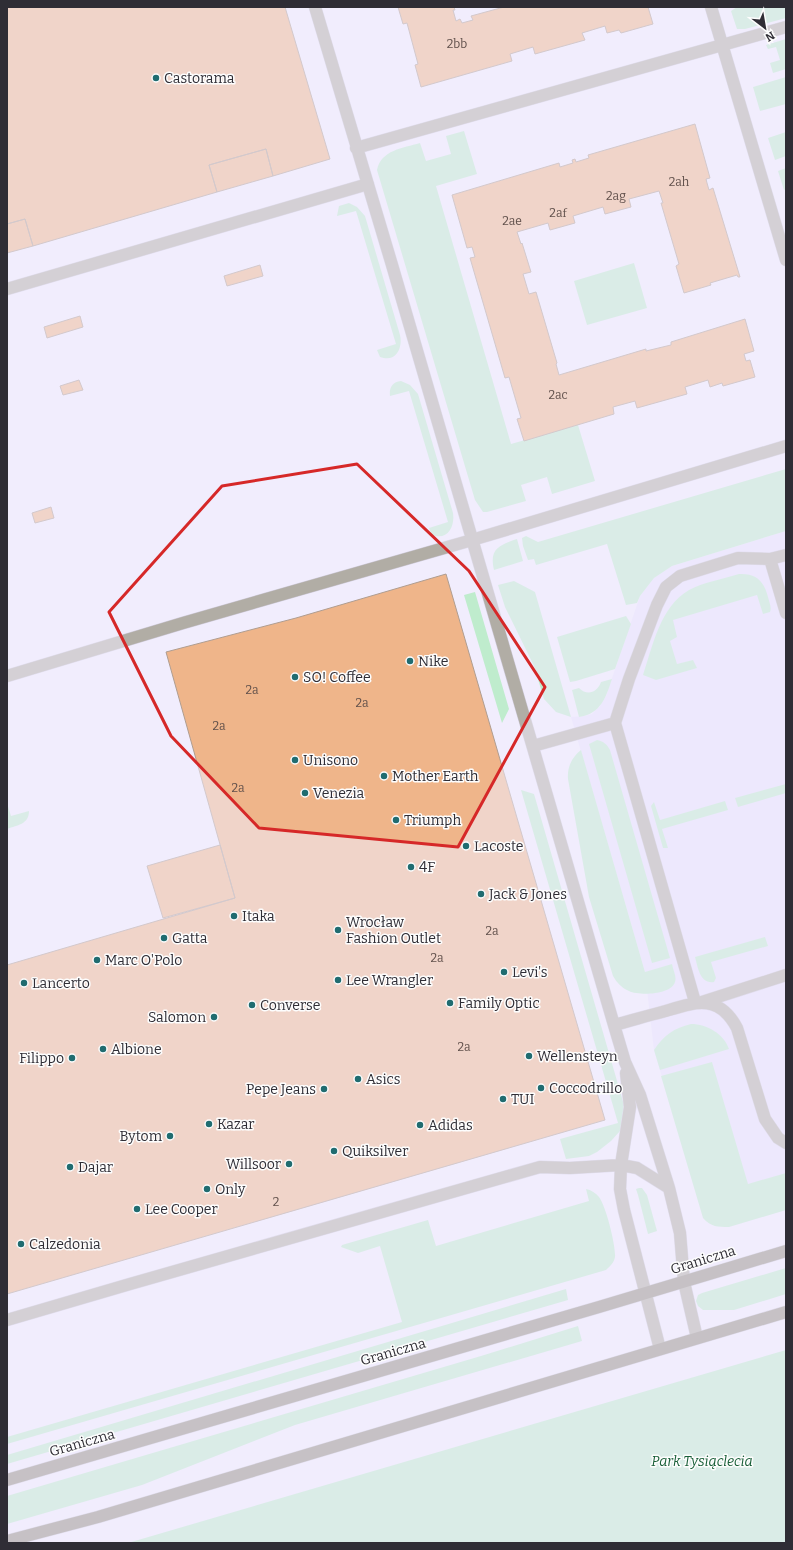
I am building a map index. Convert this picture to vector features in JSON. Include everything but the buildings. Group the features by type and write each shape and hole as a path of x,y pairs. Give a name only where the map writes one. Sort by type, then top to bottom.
{"main road":[{"name":"Graniczna","path":"7,1480 786,1251"},
{"path":"7,1541 106,1515 786,1312"}],"lane":[{"path":"315,7 625,1062 640,1095 669,1188 680,1233 684,1282 697,1338"},
{"path":"711,7 721,46 786,260"},
{"path":"356,148 721,46 786,26"},
{"path":"7,289 368,184"},
{"path":"7,676 183,623 472,540 786,446"},
{"path":"698,1002 615,723 637,656 657,605 666,587 680,576 738,558 770,559 786,555"},
{"path":"770,559 786,613"},
{"path":"533,746 615,723"},
{"path":"614,1025 698,1002 786,975"},
{"path":"698,1002 713,1005 731,1017 744,1049 765,1119 778,1138 786,1143"},
{"path":"625,1062 630,1107 621,1164 620,1189 624,1210 660,1349"},
{"path":"7,1320 540,1167 570,1168 621,1164 637,1168 669,1188"}],"highlighted area":[{"path":"357,464 469,571 545,687 458,847 259,828 171,736 109,612 222,486"}],"shaded area":[{"path":"786,531 786,1193 704,1217 654,1050 645,972 571,717 592,714 600,706 606,696 640,596 654,578 672,566"}],"green space":[{"path":"737,7 786,7 786,18 745,29 737,29 731,11"},
{"path":"786,39 786,69 773,73 770,63 780,60 776,47 768,49 766,45"},
{"path":"786,77 786,104 760,111 753,87"},
{"path":"464,131 477,174 436,186 511,444 578,425 595,481 552,494 547,477 521,485 526,501 487,512 483,512 475,500 377,170 379,163 388,154 400,148 420,143 426,161 451,154 446,136"},
{"path":"786,132 786,156 775,160 768,138"},
{"path":"786,168 786,189 784,190 778,171"},
{"path":"349,203 357,207 365,216 400,335 401,340 399,349 394,356 390,358 380,357 377,350 396,344 356,211 337,216 339,206"},
{"path":"634,263 647,308 587,325 574,281"},
{"path":"401,381 410,385 418,394 453,513 453,523 449,531 442,536 432,535 429,528 448,522 409,391 390,396 392,386"},
{"path":"786,469 786,531 672,566 654,578 640,596 637,603 626,605 607,544 536,565 534,559 528,560 523,546 522,538 526,536 538,542"},
{"path":"517,539 523,561 494,570 494,553 500,546"},
{"path":"739,574 750,575 762,582 771,606 770,612 763,614 757,595 673,620 677,637 670,641 677,664 693,660 697,668 656,680 643,675 654,639 664,616 679,597 689,590 701,585"},
{"path":"514,581 535,592 571,717 556,712 544,699 534,666 505,607 498,585"},
{"path":"475,592 509,709 502,723 464,595"},
{"path":"626,616 631,624 615,669 570,682 557,637"},
{"path":"612,679 602,704 593,712 579,717 572,690 579,688 588,693 592,692 597,689 601,682"},
{"path":"597,740 605,743 610,750 670,958 652,963 589,744"},
{"path":"581,750 645,972 672,964 675,982 668,990 647,994 634,993 622,987 613,976 589,897 568,779 568,770 571,763"},
{"path":"786,784 786,793 738,807 735,798"},
{"path":"521,790 534,794 624,1105 620,1131 611,1141 597,1152 589,1156 566,1159 560,1139 618,1123"},
{"path":"725,801 728,810 662,829 668,848 663,848 651,806 654,802 660,820"},
{"path":"7,803 11,816 29,811 29,815 25,821 19,825 7,829"},
{"path":"765,937 768,946 711,962 716,978 714,982 709,982 700,974 695,957"},
{"path":"691,1024 697,1024 709,1028 719,1034 729,1049 660,1070 654,1050 670,1033"},
{"path":"712,1062 748,1184 786,1173 786,1210 729,1227 715,1226 703,1218 661,1076"},
{"path":"642,1188 647,1195 657,1231 648,1234 636,1189"},
{"path":"586,1189 590,1190 599,1197 605,1209 610,1226 615,1257 613,1263 606,1270 7,1444 7,1437 402,1322 380,1246 358,1253 341,1247 342,1245 428,1220 436,1246 589,1201"},
{"path":"786,1268 786,1294 734,1310 703,1310 698,1306 696,1301 698,1295 702,1293"},
{"path":"566,1289 568,1300 7,1464 7,1455"},
{"path":"578,1326 582,1341 295,1425 142,1485 7,1524 7,1496"},
{"name":"Park Tysiąclecia","path":"786,1350 786,1543 128,1543"}],"place":[{"name":"Castorama","path":"156,78"},
{"name":"Nike","path":"410,661"},
{"name":"SO! Coffee","path":"295,677"},
{"name":"Unisono","path":"295,760"},
{"name":"Mother Earth","path":"384,776"},
{"name":"Venezia","path":"305,793"},
{"name":"Triumph","path":"396,820"},
{"name":"Lacoste","path":"466,846"},
{"name":"4F","path":"411,867"},
{"name":"Jack & Jones","path":"481,894"},
{"name":"Itaka","path":"234,916"},
{"name":"Wrocław Fashion Outlet","path":"338,930"},
{"name":"Gatta","path":"164,938"},
{"name":"Marc O'Polo","path":"97,960"},
{"name":"Levi's","path":"504,972"},
{"name":"Lee Wrangler","path":"338,980"},
{"name":"Lancerto","path":"24,983"},
{"name":"Family Optic","path":"450,1003"},
{"name":"Converse","path":"252,1005"},
{"name":"Salomon","path":"214,1017"},
{"name":"Albione","path":"103,1049"},
{"name":"Wellensteyn","path":"529,1056"},
{"name":"Filippo","path":"72,1058"},
{"name":"Asics","path":"358,1079"},
{"name":"Coccodrillo","path":"541,1088"},
{"name":"Pepe Jeans","path":"324,1089"},
{"name":"TUI","path":"503,1099"},
{"name":"Kazar","path":"209,1124"},
{"name":"Adidas","path":"420,1125"},
{"name":"Bytom","path":"170,1136"},
{"name":"Quiksilver","path":"334,1151"},
{"name":"Willsoor","path":"289,1164"},
{"name":"Dajar","path":"70,1167"},
{"name":"Only","path":"207,1189"},
{"name":"Lee Cooper","path":"137,1209"},
{"name":"Calzedonia","path":"21,1244"}]}
